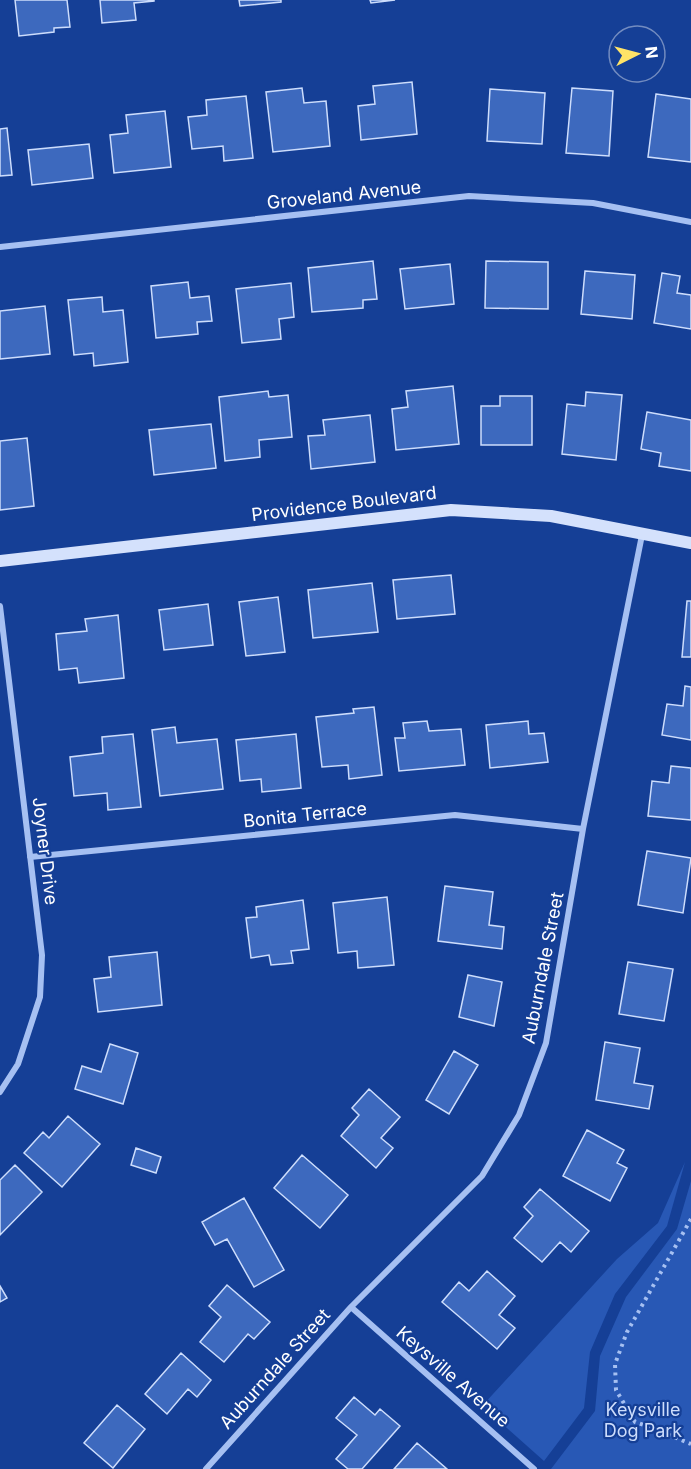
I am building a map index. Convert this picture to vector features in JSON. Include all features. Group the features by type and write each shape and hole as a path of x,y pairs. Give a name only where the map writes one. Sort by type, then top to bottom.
{"main road":[{"name":"Providence Boulevard","path":"0,561 451,510 551,516 691,543"}],"street":[{"name":"Groveland Avenue","path":"0,248 469,196 592,203 691,222"},
{"name":"Auburndale Street","path":"206,1469 351,1306 482,1176 519,1115 546,1043 583,829 642,535"},
{"name":"Joyner Drive","path":"0,606 42,955 40,997 18,1064 0,1092"},
{"name":"Bonita Terrace","path":"30,857 455,815 583,829"},
{"name":"Keysville Avenue","path":"351,1306 534,1469"}],"path":[{"path":"691,1219 627,1332 615,1364 616,1390 635,1422 691,1444"}],"green space":[{"path":"685,1162 667,1226 615,1294 590,1352 584,1408 544,1461 482,1406 617,1259 658,1223"},
{"name":"Keysville Dog Park","path":"691,1181 691,1469 551,1469 595,1411 600,1356 626,1297 677,1229"}],"building":[{"path":"15,0 67,0 70,27 54,28 54,32 19,36"},
{"path":"100,0 154,1 134,3 136,20 102,23"},
{"path":"239,0 281,0 281,2 240,6"},
{"path":"370,0 395,0 371,3"},
{"path":"412,82 417,134 361,140 358,106 375,104 373,86"},
{"path":"302,88 304,103 326,101 330,146 273,152 266,92"},
{"path":"572,88 613,91 609,156 566,153"},
{"path":"490,89 545,93 542,144 487,141"},
{"path":"656,94 691,99 691,162 648,157"},
{"path":"246,96 253,158 224,161 223,146 192,149 188,117 207,115 206,100"},
{"path":"165,111 171,167 114,173 110,135 128,133 126,115"},
{"path":"7,128 12,175 0,176 0,129"},
{"path":"89,144 93,178 32,185 28,150"},
{"path":"373,261 377,299 363,300 363,308 312,312 308,268"},
{"path":"486,261 548,262 548,309 485,308"},
{"path":"450,264 454,304 405,309 400,269"},
{"path":"585,271 635,275 632,319 581,314"},
{"path":"662,273 680,276 677,293 691,295 691,329 654,323"},
{"path":"188,282 190,298 209,296 212,321 197,322 198,334 156,338 151,286"},
{"path":"291,283 294,317 279,319 281,339 242,343 236,289"},
{"path":"102,297 103,312 123,310 128,362 94,366 93,353 74,355 68,300"},
{"path":"45,306 50,354 0,359 0,311"},
{"path":"453,386 459,444 396,450 392,409 408,407 406,391"},
{"path":"268,391 269,397 288,395 292,437 259,440 260,457 225,461 219,397"},
{"path":"586,392 622,395 616,460 562,454 567,404 585,406"},
{"path":"500,396 532,396 532,445 481,445 481,406 500,406"},
{"path":"647,412 691,420 691,471 659,466 661,453 641,449"},
{"path":"370,415 375,462 311,469 308,436 325,435 323,420"},
{"path":"211,424 216,468 154,475 149,430"},
{"path":"27,438 34,506 0,510 0,441"},
{"path":"451,575 455,614 397,619 393,580"},
{"path":"372,583 378,632 313,638 308,590"},
{"path":"278,597 285,652 246,656 239,602"},
{"path":"687,601 691,601 691,657 682,657"},
{"path":"208,604 213,645 164,650 159,610"},
{"path":"118,615 124,678 79,683 77,668 59,670 56,634 87,631 85,619"},
{"path":"685,686 691,687 691,740 662,735 667,704 683,706"},
{"path":"374,707 382,775 349,779 348,765 322,767 316,717 354,713 353,709"},
{"path":"427,721 429,731 461,729 465,765 399,771 395,738 405,738 403,723"},
{"path":"528,721 529,734 544,733 548,762 490,768 486,725"},
{"path":"175,727 177,743 217,739 223,789 160,796 152,730"},
{"path":"133,734 141,807 108,810 107,793 74,796 70,757 103,753 102,737"},
{"path":"296,734 301,788 262,792 261,779 240,781 236,740"},
{"path":"671,766 691,768 691,820 648,816 652,781 669,783"},
{"path":"647,851 691,858 683,913 638,905"},
{"path":"445,886 493,892 489,925 504,927 502,949 438,941"},
{"path":"387,897 394,965 358,968 357,951 338,953 333,903"},
{"path":"303,900 309,949 291,951 293,963 271,965 269,955 251,958 246,918 257,917 256,907"},
{"path":"157,952 162,1005 98,1012 94,979 111,977 109,957"},
{"path":"628,962 673,969 664,1021 619,1014"},
{"path":"468,975 502,982 494,1026 459,1017"},
{"path":"605,1042 640,1048 634,1083 653,1086 649,1109 596,1100"},
{"path":"110,1044 138,1053 123,1104 75,1089 82,1066 101,1072"},
{"path":"454,1051 478,1065 449,1114 426,1100"},
{"path":"369,1089 400,1117 381,1138 393,1148 376,1168 341,1136 359,1115 352,1108"},
{"path":"68,1116 100,1144 62,1187 24,1153 43,1132 49,1138"},
{"path":"587,1130 624,1150 617,1163 627,1168 610,1201 563,1176"},
{"path":"136,1148 161,1157 156,1173 131,1165"},
{"path":"302,1155 348,1195 320,1228 274,1188"},
{"path":"15,1165 42,1192 0,1235 0,1180"},
{"path":"540,1189 589,1231 571,1252 560,1242 542,1262 514,1238 533,1216 524,1207"},
{"path":"244,1198 284,1270 254,1287 227,1239 215,1245 202,1222"},
{"path":"487,1271 515,1296 499,1315 515,1328 497,1349 442,1302 459,1282 469,1291"},
{"path":"227,1285 270,1322 254,1339 248,1334 224,1362 200,1342 221,1317 209,1306"},
{"path":"0,1286 7,1298 0,1302"},
{"path":"181,1353 211,1380 197,1397 188,1389 167,1414 145,1394"},
{"path":"354,1397 375,1415 380,1409 400,1426 362,1469 348,1469 336,1459 357,1435 336,1418"},
{"path":"117,1405 145,1429 113,1468 84,1443"},
{"path":"417,1443 447,1469 394,1469"}]}
